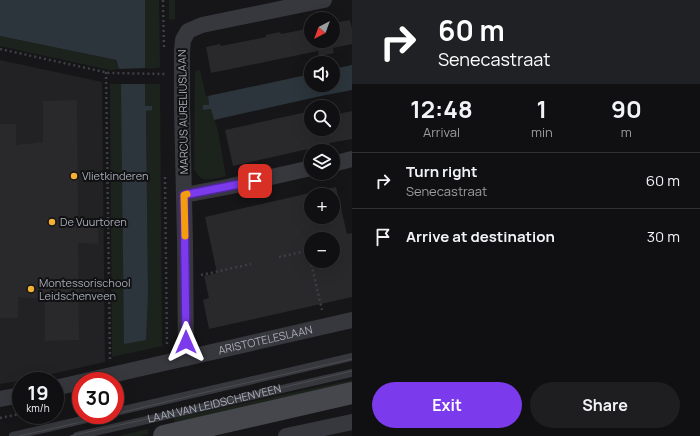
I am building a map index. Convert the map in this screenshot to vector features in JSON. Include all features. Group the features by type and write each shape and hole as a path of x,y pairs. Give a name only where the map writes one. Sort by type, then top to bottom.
{"street":[{"name":"MARCUS AURELIUSLAAN","path":"186,358 182,107 183,40 188,31 202,25 324,0"},
{"path":"340,162 352,159"},
{"path":"184,195 304,170"},
{"name":"ARISTOTELESLAAN","path":"123,372 352,320"},
{"name":"LAAN VAN LEIDSCHENVEEN","path":"164,436 352,393"},
{"path":"0,399 12,397"},
{"path":"227,436 352,405"},
{"path":"286,436 352,422"}],"lane":[{"name":"LAAN VAN LEIDSCHENVEEN","path":"124,410 352,357"},
{"name":"LAAN VAN LEIDSCHENVEEN","path":"77,436 352,373"},
{"path":"14,436 72,422"}],"path":[{"path":"163,0 164,52"},
{"path":"0,50 109,73 165,74 165,81"},
{"path":"106,72 110,372"},
{"path":"165,172 167,362"},
{"path":"279,257 304,251"},
{"path":"185,278 251,264"},
{"path":"313,268 326,326"},
{"path":"0,418 12,415"}],"shaded area":[{"path":"0,0 145,0 145,106 152,106 152,110 146,111 148,292 146,340 124,344 121,84 116,60 0,36"},
{"path":"145,0 159,0 160,67 157,68 145,69"},
{"path":"169,0 175,0 175,19 169,20"},
{"path":"0,36 115,60 119,69 110,70 0,46"},
{"name":"De Vuurtoren","path":"0,60 102,82 105,362 61,372 12,372 12,382 0,384"},
{"path":"352,65 352,90 214,120 211,109 203,110 203,105 209,105 208,96 304,75 304,92 340,92 340,68"},
{"path":"200,70 206,96 208,96 209,105 203,110 211,109 218,131 226,176 207,180 200,177 194,168 195,71"},
{"path":"110,84 121,84 148,292 146,110 152,110 151,106 145,106 145,84 160,84 162,346 112,357"},
{"path":"352,380 352,387 175,427 174,418"},
{"path":"148,429 148,434 140,436 119,436"}],"pier":[{"path":"147,68 147,84 119,84 117,69"}],"building":[{"path":"350,20 352,29 352,44 340,47 340,22"},
{"path":"304,29 304,48 333,48 334,53 319,56 318,51 211,73 206,47 220,44 221,46 266,37 266,35 280,32 281,34"},
{"path":"77,100 78,225 98,225 98,244 78,243 79,340 45,341 45,299 18,297 18,318 0,318 0,124 16,124 16,145 43,142 43,101"},
{"path":"352,111 352,139 329,143 330,144 304,144 304,150 233,166 225,130 304,113 304,136 340,136 340,114"},
{"path":"304,194 304,224 340,224 340,204 347,234 352,233 352,297 209,329 203,300 209,298 204,276 217,273 205,217"}],"tram line":[{"path":"124,412 352,359"},
{"path":"70,436 352,371"},
{"path":"19,436 72,424"}],"slow traffic":[{"path":"185,236 184,195 187,194"}],"place":[{"name":"Vlietkinderen","path":"74,176"},
{"name":"De Vuurtoren","path":"52,222"},
{"name":"Montessorischool Leidschenveen","path":"31,289"}],"route":[{"path":"186,342 184,195 255,181"}]}
